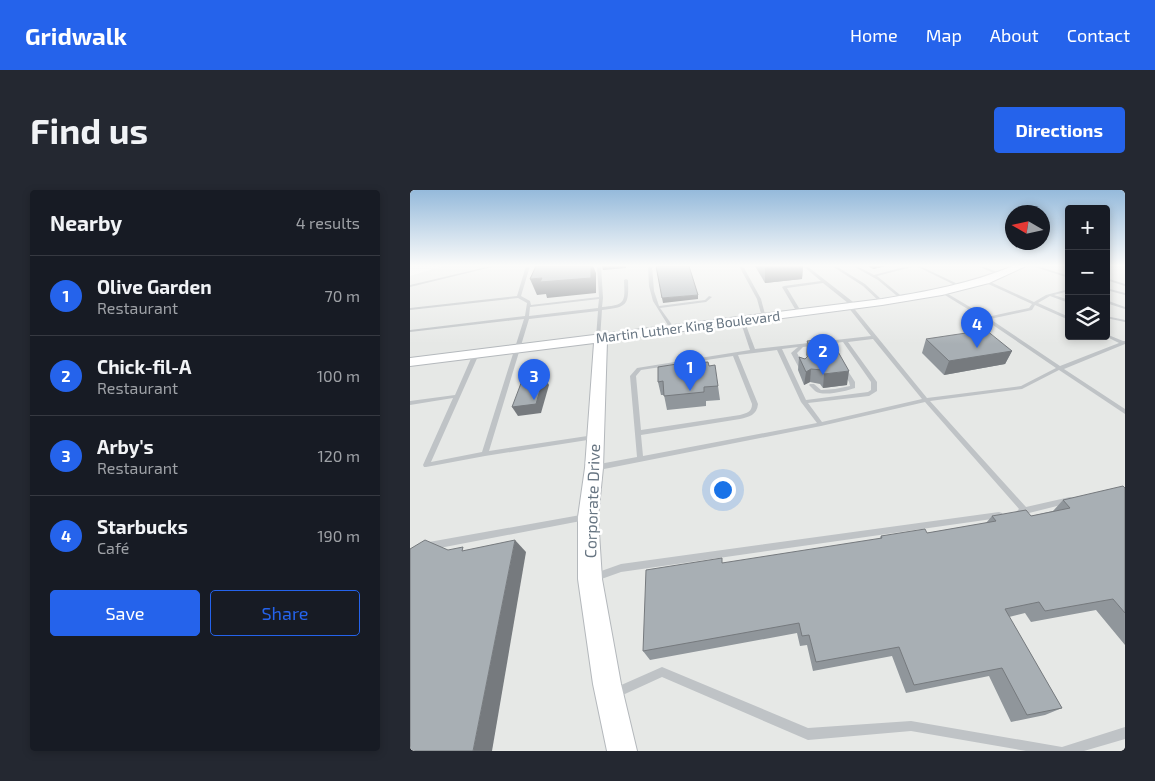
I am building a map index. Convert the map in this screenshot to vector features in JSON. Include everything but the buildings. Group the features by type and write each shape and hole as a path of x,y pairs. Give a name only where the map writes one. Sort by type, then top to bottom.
{"main road":[{"name":"Martin Luther King Boulevard","path":"410,362 800,313 941,292"},
{"name":"Corporate Drive","path":"599,338 594,468 588,517 590,579 609,696 622,751"}],"lane":[{"path":"519,298 521,292"},
{"path":"599,338 601,292"},
{"path":"410,331 624,305 626,302 626,292"},
{"path":"652,292 658,306 667,317 673,329"},
{"path":"755,292 764,317"},
{"path":"787,292 800,313"},
{"path":"838,292 848,299 874,337 926,400 1024,511"},
{"path":"872,292 882,302"},
{"path":"894,292 903,299"},
{"path":"942,292 988,318 1058,369 1125,412"},
{"path":"1010,292 1065,317"},
{"path":"988,318 1030,309 1034,303 1050,294 1059,292"},
{"path":"1050,294 1065,300"},
{"path":"658,306 706,301 710,296"},
{"path":"410,309 519,298 527,300 530,306 527,318 485,454"},
{"path":"530,306 601,298"},
{"path":"1110,302 1125,308"},
{"path":"1110,319 1125,321"},
{"path":"742,320 753,351"},
{"path":"640,458 633,376 636,370 753,351 874,337"},
{"path":"1110,338 1124,343"},
{"path":"804,402 869,394 874,391 874,382 844,340"},
{"path":"826,342 832,350"},
{"path":"594,468 821,424 926,400 1022,388 1058,369 1124,343"},
{"path":"803,345 794,353 803,370"},
{"path":"779,348 804,402 821,424"},
{"path":"476,354 426,465 595,437"},
{"path":"638,433 740,417 754,411 755,404 735,354"},
{"path":"812,385 822,392 853,386 842,366"},
{"path":"410,403 457,396"},
{"path":"590,579 621,568 1024,511 1082,497"},
{"path":"419,548 588,517"},
{"path":"609,696 662,672 808,734 911,726 1059,751"},
{"path":"1065,751 1125,733"}],"shaded area":[{"path":"410,292 1065,292 1065,340 1110,340 1110,292 1125,292 1125,751 410,751"}],"place":[{"name":"Starbucks","path":"977,348"},
{"name":"Chick-fil-A","path":"823,375"},
{"name":"Olive Garden","path":"690,391"},
{"name":"Arby's","path":"534,400"}]}
